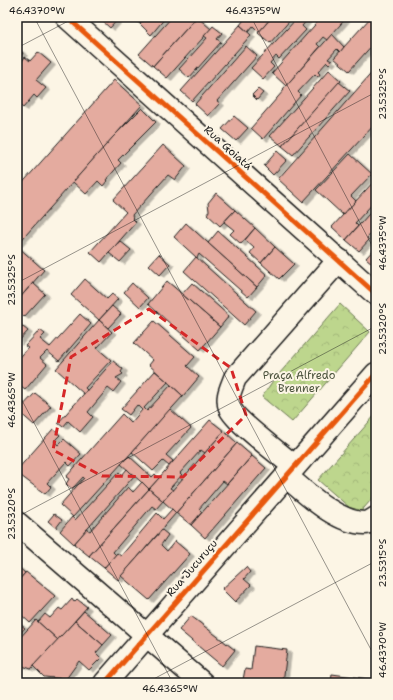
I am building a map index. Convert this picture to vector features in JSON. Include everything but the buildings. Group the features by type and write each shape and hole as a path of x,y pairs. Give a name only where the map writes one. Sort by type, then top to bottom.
{"street":[{"name":"Rua Goiatá","path":"67,17 376,294"},
{"path":"339,260 235,378 228,396 230,409 290,471 312,498 344,519 366,523 376,518"},
{"path":"290,471 376,374"},
{"name":"Rua Jucuruçu","path":"105,683 290,471"},
{"path":"17,523 202,683"}],"highlighted area":[{"path":"149,309 231,368 246,415 183,477 102,476 53,450 71,357"}],"green space":[{"name":"Praça Alfredo Brenner","path":"340,304 370,332 292,422 262,397 272,382"},
{"path":"376,414 376,494 358,515 318,480"}],"cycle path":[{"path":"67,17 376,294"},
{"path":"105,683 376,374"}]}
